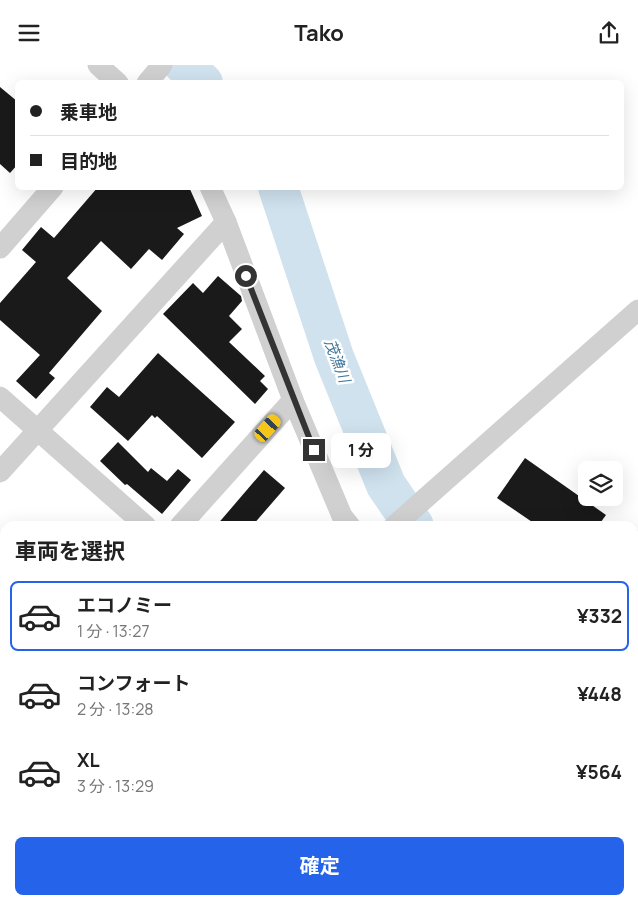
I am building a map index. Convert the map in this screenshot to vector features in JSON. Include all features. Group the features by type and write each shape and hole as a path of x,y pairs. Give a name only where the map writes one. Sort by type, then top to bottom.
{"street":[{"path":"98,65 115,80"},
{"path":"0,248 50,190"},
{"path":"211,190 226,222 292,400 342,516 346,521"},
{"path":"0,472 226,222"},
{"path":"400,521 638,310"},
{"path":"0,397 140,521"},
{"path":"184,521 292,400"}],"building":[{"path":"0,87 15,100 15,167 10,173 0,164"},
{"path":"95,190 190,190 202,216 177,228 184,234 162,260 149,249 131,269 101,241 67,278 102,311 49,373 55,378 36,399 16,381 40,355 0,320 0,303 36,262 22,250 41,227 54,238"},
{"path":"218,276 241,296 242,301 229,316 242,329 229,342 265,376 260,381 268,389 255,404 163,314 193,283 203,293"},
{"path":"158,353 235,422 202,458 157,416 155,418 152,415 128,441 90,407 107,387 119,397"},
{"path":"118,442 148,472 151,468 167,481 178,469 191,480 162,514 127,484 125,485 100,461"},
{"path":"525,458 578,495 578,506 593,506 606,515 602,521 531,521 497,498"},
{"path":"264,470 285,488 256,521 220,521"}],"waterway":[{"name":"茂漁川","path":"184,65 200,80"},
{"name":"茂漁川","path":"279,190 334,357 386,485 411,521"}],"route":[{"path":"246,276 292,400 314,450"}]}
